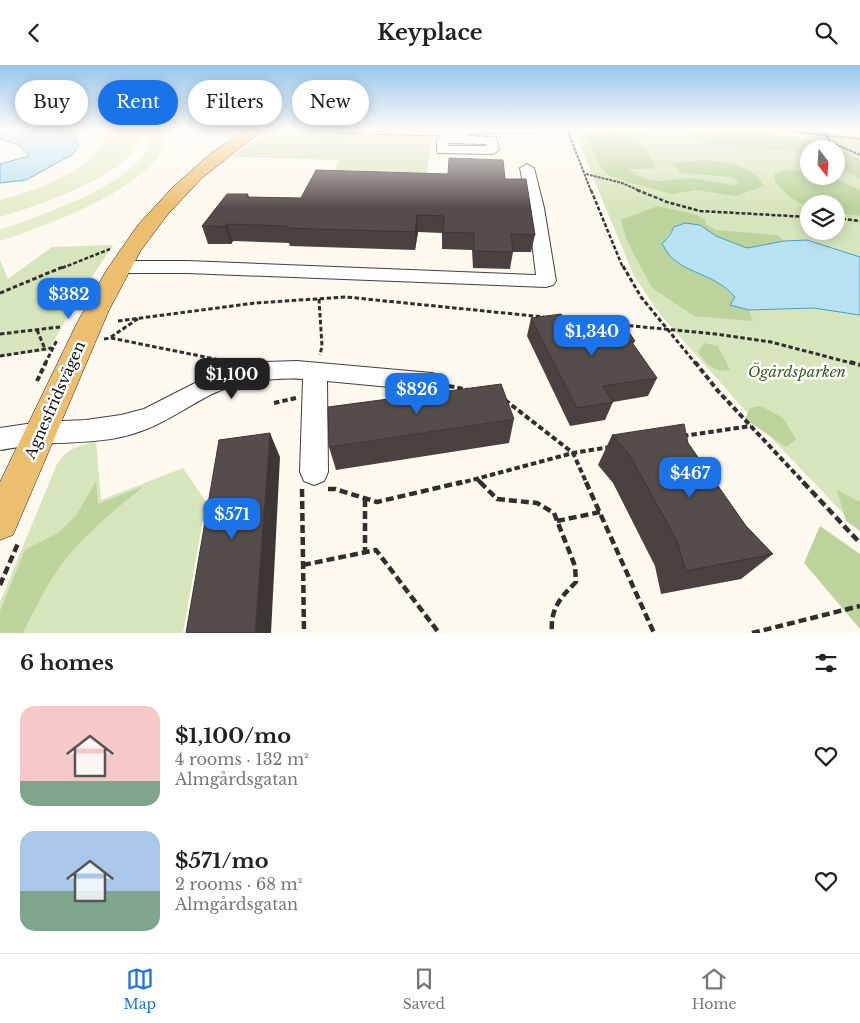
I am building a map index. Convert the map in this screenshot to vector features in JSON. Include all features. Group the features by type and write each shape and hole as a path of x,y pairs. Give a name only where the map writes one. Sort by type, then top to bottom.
{"main road":[{"name":"Agnesfridsvägen","path":"0,522 97,308 117,258 188,183 218,156"}],"street":[{"path":"117,258 188,267 546,281 528,167"},
{"path":"0,439 40,433 121,426 151,417 203,388 235,377 266,371 297,370 432,382"},
{"path":"309,484 315,372"}],"path":[{"path":"578,156 626,273 641,297 718,391 860,543"},
{"path":"585,174 622,183 667,202 700,211 800,217"},
{"path":"845,219 860,221"},
{"path":"0,293 95,254 117,258"},
{"path":"118,321 255,303 346,297 549,317"},
{"path":"315,372 322,346 319,299"},
{"path":"139,318 111,338 239,364"},
{"path":"559,318 598,322"},
{"path":"618,324 772,343 860,365"},
{"path":"0,334 60,327"},
{"path":"37,329 45,349"},
{"path":"103,339 104,335"},
{"path":"0,355 53,348"},
{"path":"432,382 476,391"},
{"path":"274,403 302,397"},
{"path":"501,397 573,453 654,633"},
{"path":"676,437 752,426"},
{"path":"304,633 303,565 309,484 335,489 377,502 477,479 573,453 620,446"},
{"path":"477,479 497,499 537,503 554,513 575,567 576,582 556,602 550,619 552,633"},
{"path":"365,499 365,552"},
{"path":"557,521 600,512"},
{"path":"303,565 376,550 439,633"},
{"path":"752,633 860,607"}],"green space":[{"path":"94,156 129,156 108,172 85,185 35,206 0,217 0,200 46,185 78,168"},
{"path":"142,156 159,156 143,173 121,189 68,216 0,241 0,230 93,193 137,163"},
{"path":"430,156 426,179 332,176 339,160 232,157"},
{"name":"Ögårdsparken","path":"584,156 800,156 800,185 845,185 845,156 860,156 860,257 807,240 784,241 747,248 674,227 670,235 685,266 712,278 735,297 731,305 749,310 813,308 860,315 860,531 741,406 659,313 634,276"},
{"path":"595,156 649,156 655,163 654,169 628,169 639,176 655,181 698,179 737,185 737,181 732,177 681,173 672,164 695,161 722,162 747,169 757,176 764,186 735,196 697,190 672,194 610,176 601,168"},
{"path":"845,156 852,156 860,159 860,179 845,171"},
{"path":"785,170 800,171 800,185 845,185 845,183 860,190 860,216 845,214 845,195 800,195 800,203 798,202 774,180 775,173"},
{"path":"658,206 697,215 716,230 777,235 784,241 747,248 716,236 700,225 674,227 662,244 685,266 716,281 728,290 735,297 730,305 749,310 753,321 694,316 652,288 627,241 621,220"},
{"path":"113,245 78,298 48,351 0,357 0,260 8,279 52,247"},
{"path":"704,343 718,346 730,370 715,369 708,364 698,352"},
{"path":"761,406 783,418 796,439 786,447 745,419 750,408"},
{"path":"96,442 101,500 183,468 206,502 183,633 0,633 0,602 57,464 65,454 74,448"},
{"path":"96,481 98,504 144,486 96,527 63,562 44,592 23,633 0,633 0,611 25,550 58,533 76,516"},
{"path":"837,490 860,502 860,531 846,521"},
{"path":"820,526 860,554 860,629 804,563"}],"water":[{"path":"29,156 70,156 26,180 0,183 0,164"},
{"path":"685,223 700,225 716,236 747,248 784,241 807,240 860,257 860,315 813,308 749,310 730,305 735,297 727,289 678,263 662,244 674,227"}],"building":[{"path":"449,158 503,160 505,179 526,179 535,235 511,234 513,252 474,251 474,233 443,232 444,216 417,215 415,232 227,224 225,227 202,226 227,194 248,194 246,197 301,198 316,170 448,174"},
{"path":"561,314 567,325 619,318 635,341 631,341 657,378 603,386 613,402 577,408 531,318"},
{"path":"501,384 514,419 329,447 328,407"},
{"path":"684,424 688,443 746,526 773,554 686,571 677,541 629,454 612,435"},
{"path":"270,433 255,633 186,633 219,440"}]}
